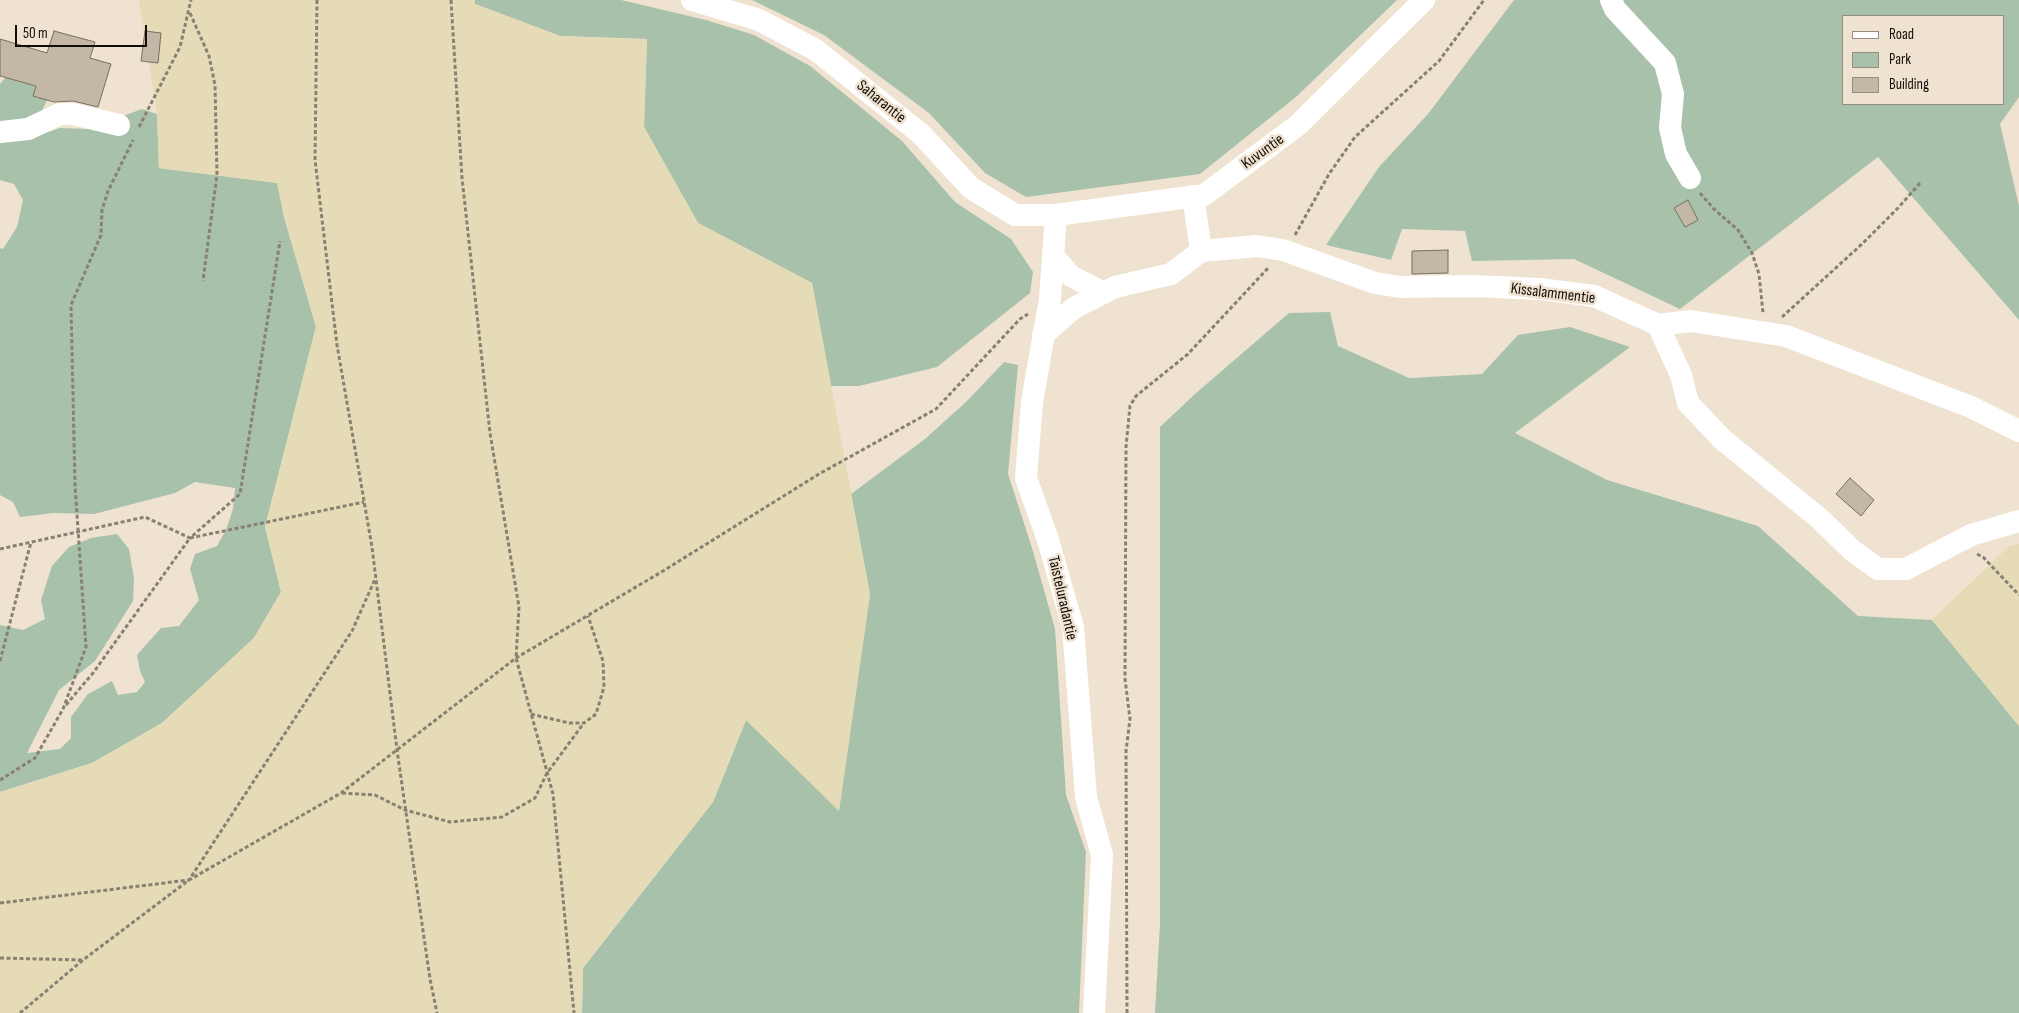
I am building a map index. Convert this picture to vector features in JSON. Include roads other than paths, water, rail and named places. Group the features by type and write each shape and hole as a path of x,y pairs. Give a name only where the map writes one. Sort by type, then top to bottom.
{"street":[{"name":"Saharantie","path":"692,0 759,20 816,50 920,134 971,188 1015,215 1056,215"},
{"name":"Kuvuntie","path":"1056,215 1204,195 1298,125 1368,58 1424,0"},
{"path":"1610,0 1615,9 1665,64 1673,94 1670,128 1676,154 1690,178"},
{"path":"0,132 28,129 60,114 73,114 130,131"},
{"path":"1043,336 1074,308 1115,288 1171,274 1200,251 1193,196"},
{"name":"Taisteluradantie","path":"1056,215 1050,299 1032,402 1026,478 1048,540 1073,627 1086,798 1102,855 1094,1013"},
{"name":"Kissalammentie","path":"1200,251 1257,246 1283,250 1375,283 1400,287 1473,286 1540,289 1594,296 1658,325"},
{"path":"1053,256 1071,276 1104,293"},
{"path":"2019,431 1971,407 1786,336 1691,321 1658,325 1681,375 1688,403 1722,439 1820,520 1853,552 1878,569 1906,569 1971,535 2019,521"}]}
